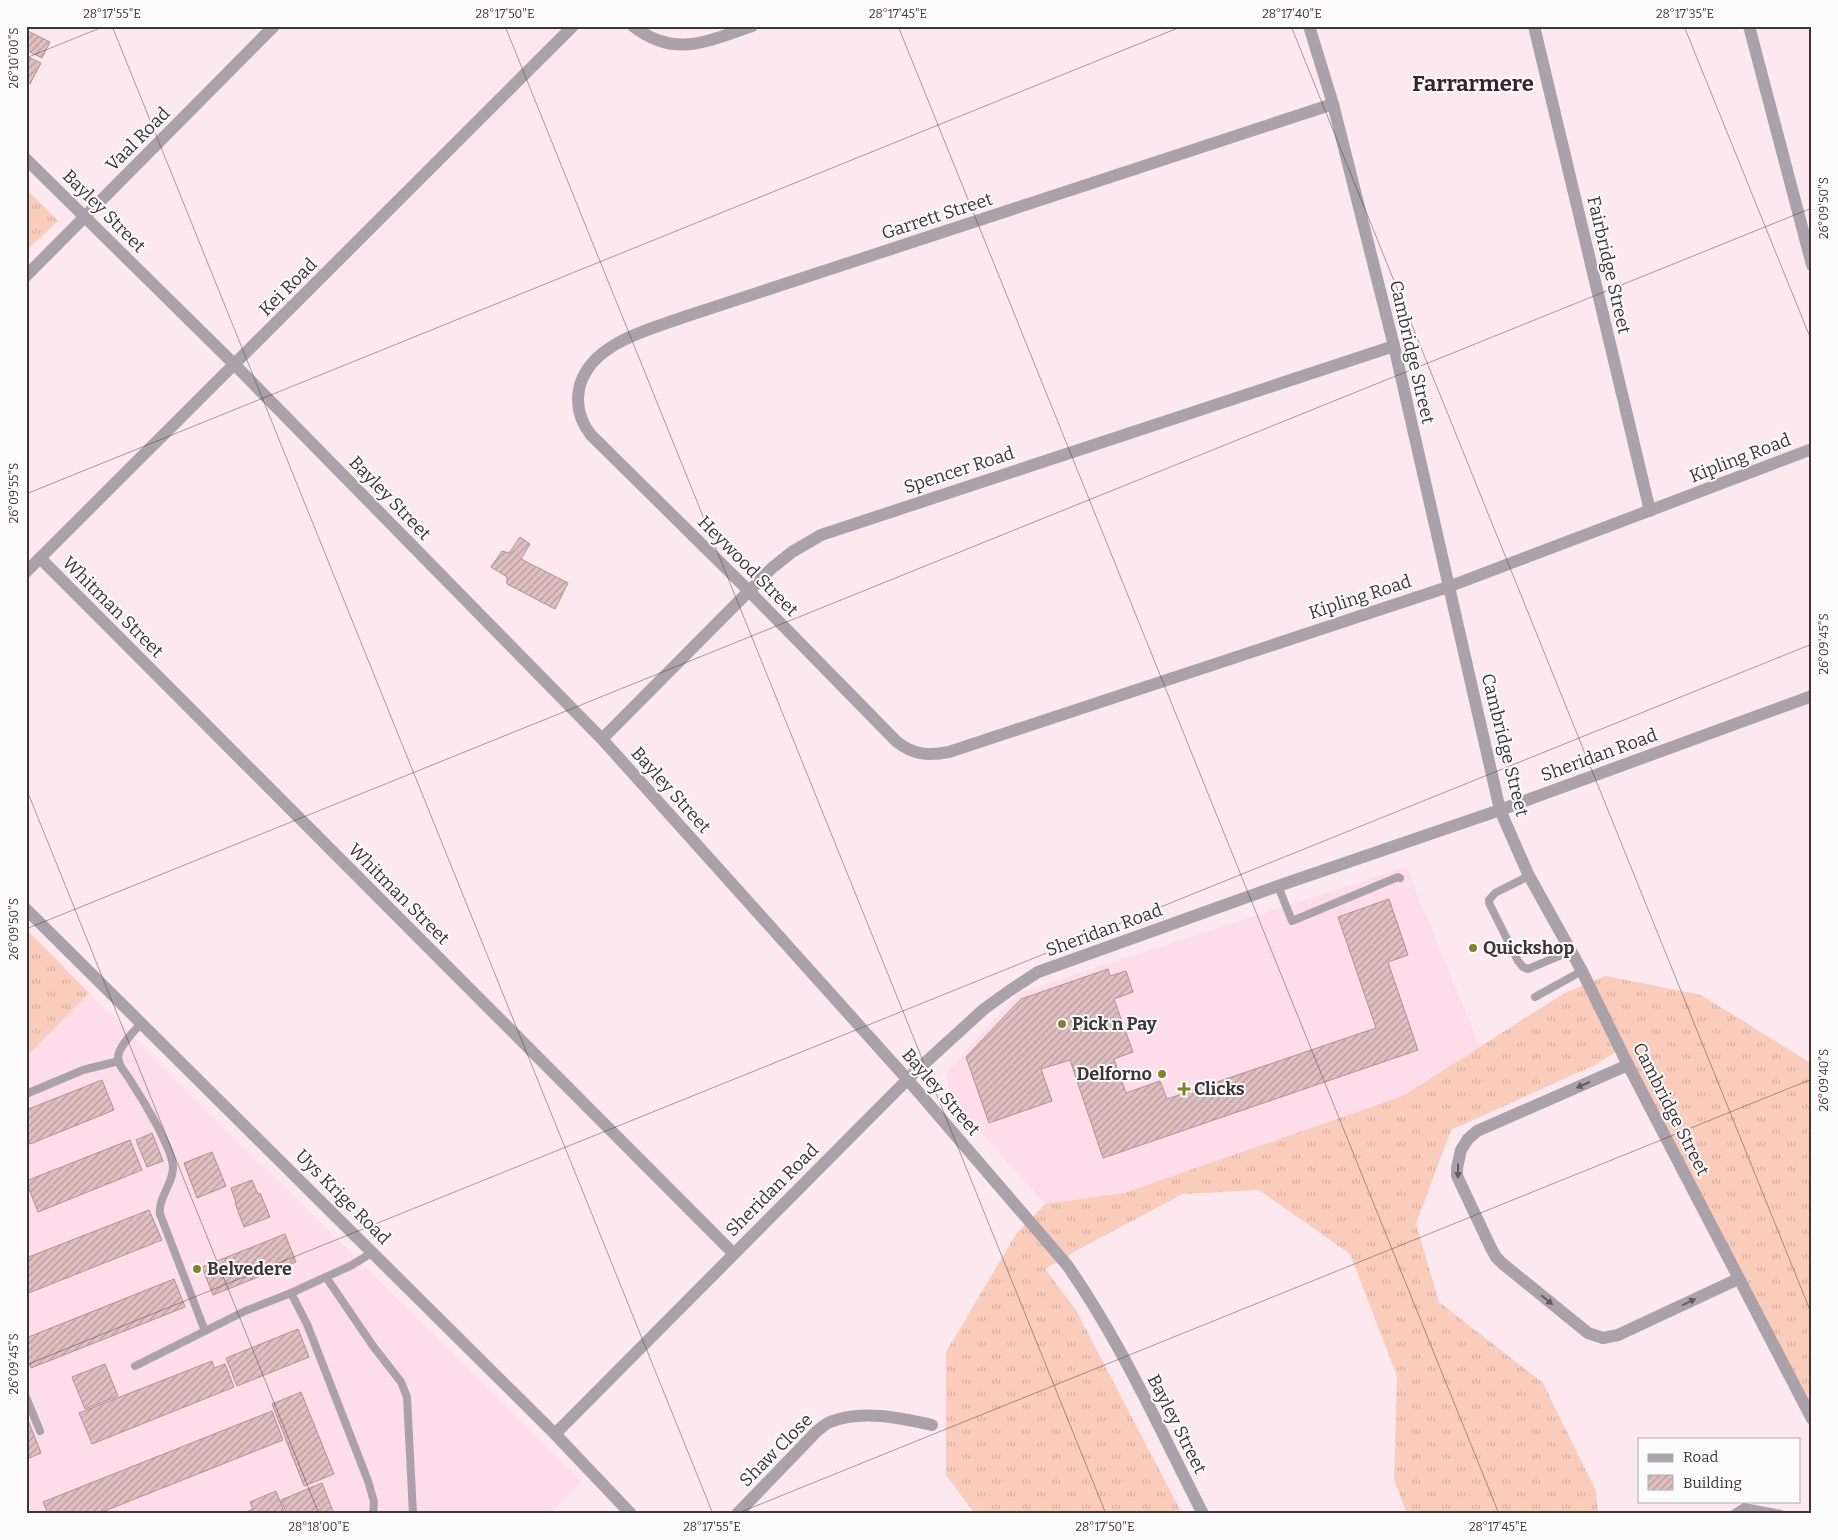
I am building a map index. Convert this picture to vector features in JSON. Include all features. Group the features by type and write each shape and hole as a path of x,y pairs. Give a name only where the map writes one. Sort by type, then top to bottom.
{"street":[{"name":"Vaal Road","path":"26,276 86,218 274,26"},
{"name":"Kei Road","path":"26,572 573,26"},
{"path":"633,26 646,37 672,45 699,44 752,26"},
{"name":"Cambridge Street","path":"1309,26 1332,104 1394,346 1500,810 1529,876 1582,971 1628,1065 1812,1419"},
{"name":"Fairbridge Street","path":"1534,26 1650,511"},
{"path":"1749,26 1812,265"},
{"name":"Garrett Street","path":"578,394 588,366 630,337 681,318 1332,104"},
{"name":"Bayley Street","path":"26,159 235,365 602,739 908,1080 1067,1265 1086,1292 1114,1340 1203,1514"},
{"name":"Spencer Road","path":"602,739 748,590 792,552 821,535 1394,346"},
{"name":"Heywood Street","path":"578,394 578,409 584,425 591,435 748,590 889,734 906,749 913,752"},
{"name":"Kipling Road","path":"913,752 922,755 949,752 1448,587 1812,449"},
{"name":"Whitman Street","path":"40,558 733,1254"},
{"name":"Sheridan Road","path":"555,1434 908,1080 984,1009 1038,972 1278,886 1500,810 1812,696"},
{"name":"Uys Krige Road","path":"26,909 373,1252 555,1434 631,1514"},
{"path":"1628,1065 1477,1131 1468,1139 1459,1157 1458,1181 1491,1248 1496,1257 1510,1270 1588,1333 1598,1337 1607,1338 1634,1328 1738,1279"},
{"name":"Shaw Close","path":"737,1514 817,1431 830,1422 848,1418 896,1417 932,1425"}],"lane":[{"path":"1529,876 1495,893 1489,900 1518,961 1521,966 1528,969 1571,951"},
{"path":"1278,886 1292,921 1398,877 1400,878"},
{"path":"1535,997 1582,971"},
{"path":"142,1022 121,1048 118,1055 119,1061 164,1138 173,1165 171,1180 160,1208 160,1214 205,1331"},
{"path":"26,1094 83,1070 119,1061"},
{"path":"134,1366 245,1310 291,1293 352,1265 373,1252"},
{"path":"326,1277 367,1338 401,1382 407,1397 413,1514"},
{"path":"291,1293 306,1324 368,1481 374,1502 373,1514"},
{"path":"26,1397 40,1431"},
{"path":"1733,1514 1744,1507 1781,1514"}],"shaded area":[{"path":"1406,867 1480,1047 1403,1096 1124,1193 1045,1204 949,1096 947,1072 1018,993"},
{"name":"Belvedere","path":"89,993 581,1481 550,1514 26,1514 26,1057"}],"green space":[{"path":"26,189 58,221 26,251"},
{"path":"26,929 89,993 26,1057"},
{"path":"1606,976 1701,995 1812,1064 1812,1411 1620,1049 1597,1064 1451,1130 1416,1224 1439,1302 1543,1383 1596,1491 1598,1514 1407,1514 1394,1480 1397,1376 1350,1254 1259,1190 1183,1194 1045,1269 1076,1310 1182,1514 975,1514 946,1475 946,1352 1016,1234 1045,1204 1124,1193 1403,1096 1563,994"}],"building":[{"path":"26,30 50,42 42,58 26,50"},
{"path":"26,56 41,63 30,84 26,82"},
{"path":"520,537 530,544 521,559 568,583 555,609 507,584 507,577 491,567 502,551 509,553"},
{"path":"1389,899 1408,955 1388,962 1418,1050 1103,1158 1070,1060 1041,1069 1052,1101 989,1123 966,1057 1021,999 1108,969 1110,976 1126,971 1133,992 1114,999 1133,1052 1114,1059 1126,1093 1160,1081 1167,1099 1376,1028 1338,917"},
{"path":"102,1080 114,1110 30,1144 26,1135 26,1110"},
{"path":"152,1133 163,1161 147,1167 136,1140"},
{"path":"130,1140 142,1170 38,1212 26,1181"},
{"path":"212,1152 226,1186 197,1198 184,1163"},
{"path":"252,1180 258,1194 260,1193 270,1217 244,1227 231,1188"},
{"path":"149,1210 162,1240 26,1294 26,1258"},
{"path":"285,1234 296,1262 213,1295 202,1267"},
{"path":"174,1279 185,1307 31,1368 26,1356 26,1338"},
{"path":"298,1329 309,1357 237,1386 226,1358"},
{"path":"212,1361 214,1368 225,1364 234,1387 92,1444 79,1413"},
{"path":"105,1364 118,1396 85,1409 72,1377"},
{"path":"301,1392 334,1474 304,1486 272,1404"},
{"path":"272,1411 283,1440 97,1514 48,1514 43,1502"},
{"path":"26,1415 41,1453 27,1459 26,1458"},
{"path":"322,1483 334,1514 287,1514 281,1500"},
{"path":"276,1491 285,1514 242,1514 253,1509 250,1502"}],"place":[{"name":"Quickshop","path":"1473,948"},
{"name":"Pick n Pay","path":"1062,1024"},
{"name":"Delforno","path":"1162,1074"},
{"name":"Clicks","path":"1184,1089"},
{"name":"Belvedere","path":"197,1269"}],"district":[{"name":"Farrarmere","path":"1473,83"}]}
